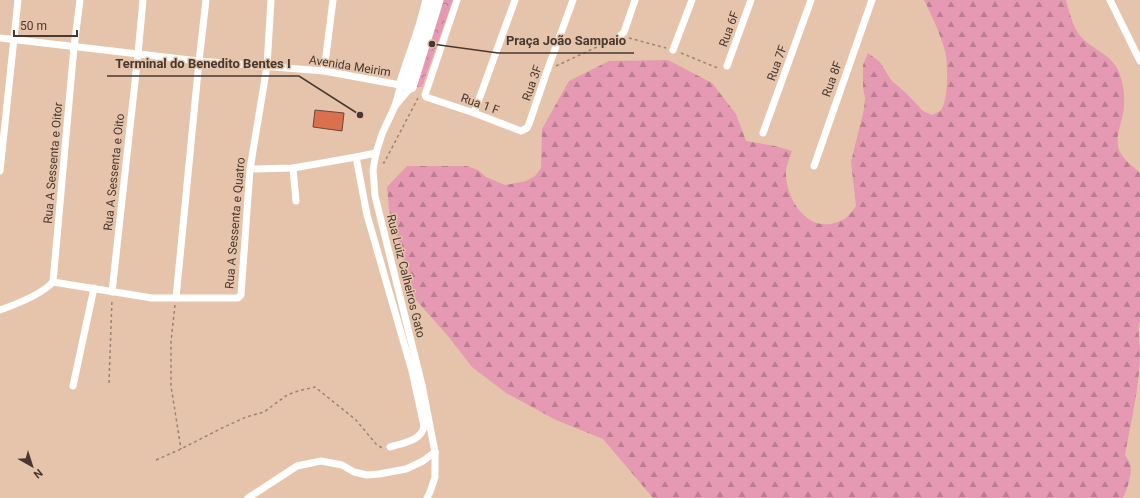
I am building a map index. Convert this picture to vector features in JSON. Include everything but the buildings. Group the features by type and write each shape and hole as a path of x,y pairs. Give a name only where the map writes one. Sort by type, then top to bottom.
{"street":[{"path":"0,171 18,0"},
{"name":"Rua A Sessenta e Oitor","path":"53,282 74,47 80,0"},
{"name":"Rua A Sessenta e Oito","path":"112,292 143,0"},
{"path":"0,310 19,303 48,288 53,282 152,298 176,298 206,0"},
{"name":"Rua A Sessenta e Quatro","path":"176,298 233,299 238,298 241,295 250,169 267,66 271,0"},
{"path":"324,71 333,0"},
{"path":"406,86 428,0"},
{"path":"406,86 438,0"},
{"name":"Rua 1 F","path":"458,0 425,95 426,97 521,131 527,128"},
{"path":"474,113 515,0"},
{"name":"Rua 3F","path":"527,128 573,0"},
{"path":"620,36 624,32 635,0"},
{"path":"673,50 692,0"},
{"name":"Rua 6F","path":"727,66 751,0"},
{"name":"Rua 7F","path":"763,133 811,0"},
{"name":"Rua 8F","path":"814,166 872,0"},
{"path":"1110,0 1140,61"},
{"name":"Avenida Meirim","path":"0,38 199,61 324,71 406,86"},
{"name":"Rua Luiz Calheiros Gato","path":"395,106 406,86"},
{"name":"Rua Luiz Calheiros Gato","path":"406,86 382,134 376,152 374,170 375,196 422,386 435,452 435,477 427,498"},
{"path":"250,169 293,168 376,152"},
{"path":"356,157 367,215 412,371 424,426 417,438 390,447"},
{"path":"293,168 296,201"},
{"path":"73,386 94,288"},
{"path":"248,498 297,466 320,461 342,465 354,472 367,475 379,474 406,469 423,461 435,452"}],"path":[{"path":"547,71 620,36"},
{"path":"110,383 112,292"},
{"path":"176,298 171,341 171,386 181,449"},
{"path":"156,460 246,417 264,412 287,395 315,387 356,420 381,448 384,449 390,447"}],"green space":[{"path":"439,0 453,0 422,87 416,87"},
{"path":"924,0 1066,0 1078,33 1086,42 1109,58 1117,68 1120,75 1124,90 1124,111 1118,133 1119,150 1128,163 1140,173 1140,364 1135,403 1125,455 1129,461 1131,472 1128,486 1123,498 653,498 603,439 556,420 506,393 472,367 448,336 416,300 389,210 387,187 407,166 467,166 478,170 486,177 505,185 526,181 535,176 541,168 542,129 569,81 609,61 668,60 712,83 736,114 746,141 775,146 792,151 786,169 787,185 791,196 802,213 810,220 819,224 829,224 845,219 856,206 851,162 864,109 865,98 863,87 863,65 868,53 880,62 891,80 923,111 932,115 940,111 943,106 947,82 946,56 933,18"}],"place":[{"name":"Praça João Sampaio","path":"432,44"},
{"name":"Terminal do Benedito Bentes I","path":"360,115"}]}
